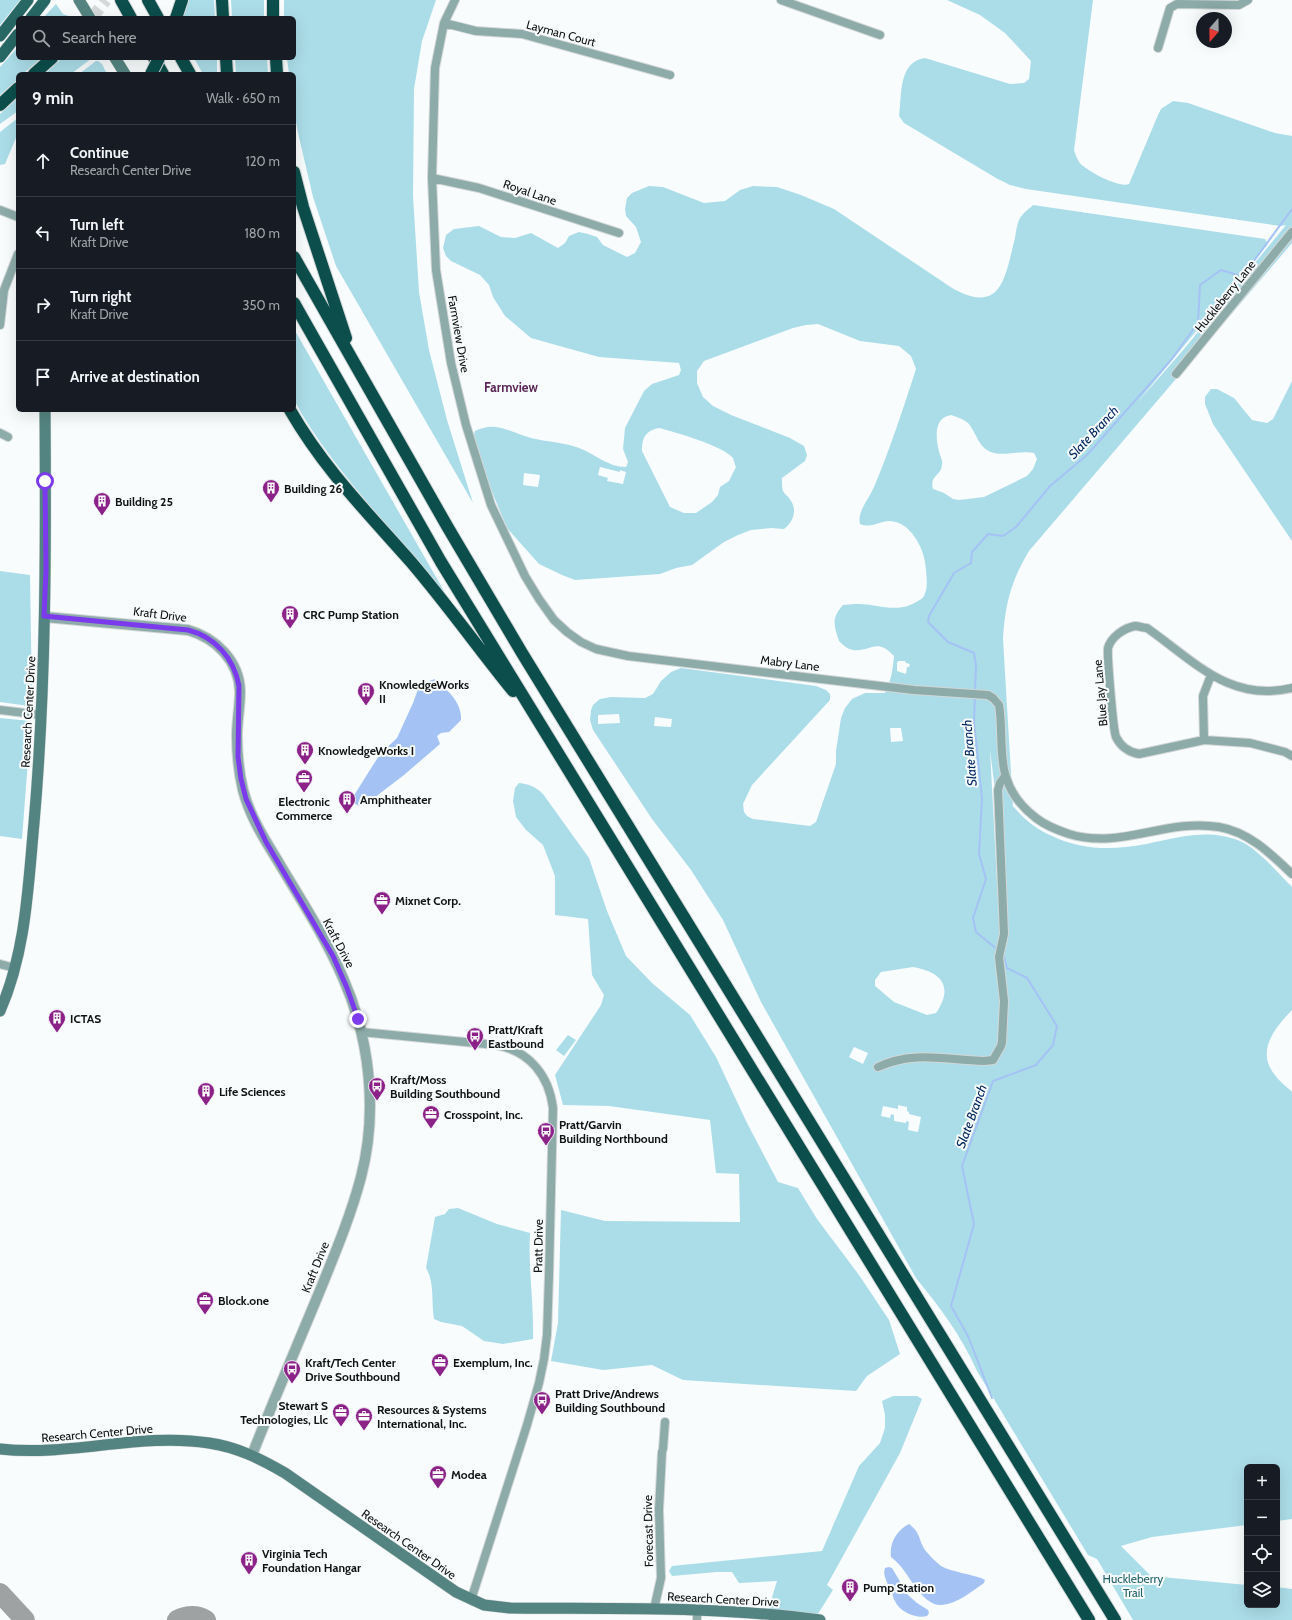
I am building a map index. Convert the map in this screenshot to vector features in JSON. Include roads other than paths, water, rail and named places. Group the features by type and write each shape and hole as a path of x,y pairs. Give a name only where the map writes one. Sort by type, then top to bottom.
{"highway":[{"path":"121,0 130,16"},
{"path":"148,0 157,16"},
{"path":"222,0 223,16"},
{"path":"273,0 273,16"},
{"path":"36,72 50,60"},
{"path":"155,60 163,72"},
{"path":"152,72 158,60"},
{"path":"182,60 189,72"},
{"path":"226,60 227,72"},
{"path":"276,60 277,72"},
{"path":"0,105 16,90"},
{"path":"296,180 303,208 349,345 351,357"},
{"path":"296,261 480,583 522,653 1114,1620"},
{"path":"296,307 441,562 1089,1620"},
{"path":"291,412 310,443 330,470 416,569 545,731"}],"main road":[{"path":"0,36 28,0"},
{"path":"33,16 45,0"},
{"path":"79,0 89,16"},
{"path":"0,57 16,37"},
{"path":"112,60 115,72"},
{"path":"116,60 124,72"},
{"name":"Research Center Drive","path":"0,1011 15,968 23,933 42,715 46,570 45,412"},
{"name":"Research Center Drive","path":"0,1449 63,1450 136,1442 180,1440 220,1445 252,1455 285,1473 456,1592 484,1605 510,1608 654,1609 697,1615 762,1612 820,1620"}],"street":[{"name":"Farmview Drive","path":"455,0 444,23 435,68 432,178 436,270 451,363 466,425 491,505 525,576 539,599 554,620 581,642"},
{"path":"781,0 880,35"},
{"path":"1158,48 1170,8 1177,4 1239,5 1248,0"},
{"name":"Layman Court","path":"444,23 476,31 522,34 670,74"},
{"name":"Royal Lane","path":"432,178 478,188 619,233"},
{"path":"0,210 16,216"},
{"name":"Huckleberry Lane","path":"1176,374 1292,232"},
{"path":"0,325 4,290 16,259"},
{"path":"0,433 8,437"},
{"name":"Kraft Drive","path":"44,616 188,630 208,638 225,654 233,667 238,680 240,693 237,738 238,757 246,799 266,842 333,956 347,988 361,1032 367,1064 370,1104 362,1175 334,1256 252,1455"},
{"name":"Blue Jay Lane","path":"1292,688 1277,692 1253,691 1231,685 1211,675 1147,628 1137,626 1129,628 1116,635 1108,648 1111,702 1115,736 1124,748 1131,753 1139,754 1204,740 1250,743 1284,752 1292,756"},
{"name":"Mabry Lane","path":"581,642 596,649 638,658 914,690 988,695 996,700 999,705 1005,776"},
{"path":"1204,740 1202,696 1211,675"},
{"path":"0,710 42,715"},
{"path":"878,1067 892,1060 918,1056 984,1061 993,1060 1001,1046 1004,1001 1000,957 1004,934 998,790 1000,783 1005,776 1018,800 1028,812 1041,822 1056,830 1078,837 1096,840 1117,838 1182,826 1206,825 1220,827 1247,837 1272,855 1292,874"},
{"path":"0,964 15,968"},
{"name":"Pratt Drive","path":"361,1032 496,1044 509,1048 524,1056 537,1067 546,1080 551,1097 553,1108 549,1275 547,1335 544,1359 540,1383 471,1600"},
{"name":"Forecast Drive","path":"654,1609 661,1578 659,1510 665,1422"}],"waterway":[{"name":"Slate Branch","path":"975,691 976,666 974,653 948,642 928,622 929,616 954,573 971,563 972,552 988,534 1003,536 1016,527 1050,486 1087,455 1171,360 1198,323 1200,285 1221,270 1238,275 1248,269 1292,209"},
{"name":"Slate Branch","path":"975,695 974,722 982,798 979,854 986,879 973,918 976,932 998,950"},
{"name":"Slate Branch","path":"992,1398 968,1336 951,1306 974,1224 962,1166 993,1081 1036,1065 1053,1045 1057,1026 1027,978 1007,968 1002,953"}],"tunnel":[{"path":"94,16 106,0"}],"place":[{"name":"Building 26","path":"271,503"},
{"name":"Building 25","path":"102,516"},
{"name":"CRC Pump Station","path":"290,629"},
{"name":"KnowledgeWorks II","path":"366,706"},
{"name":"KnowledgeWorks I","path":"305,765"},
{"name":"Electronic Commerce","path":"304,793"},
{"name":"Amphitheater","path":"347,814"},
{"name":"Mixnet Corp.","path":"382,915"},
{"name":"ICTAS","path":"57,1033"},
{"name":"Pratt/Kraft Eastbound","path":"475,1051"},
{"name":"Kraft/Moss Building Southbound","path":"377,1101"},
{"name":"Life Sciences","path":"206,1106"},
{"name":"Crosspoint, Inc.","path":"431,1129"},
{"name":"Pratt/Garvin Building Northbound","path":"546,1146"},
{"name":"Block.one","path":"205,1315"},
{"name":"Exemplum, Inc.","path":"440,1377"},
{"name":"Kraft/Tech Center Drive Southbound","path":"292,1384"},
{"name":"Pratt Drive/Andrews Building Southbound","path":"542,1415"},
{"name":"Stewart S Technologies, Llc","path":"341,1427"},
{"name":"Resources & Systems International, Inc.","path":"364,1431"},
{"name":"Modea","path":"438,1489"},
{"name":"Virginia Tech Foundation Hangar","path":"249,1575"},
{"name":"Pump Station","path":"850,1602"}],"district":[{"name":"Farmview","path":"511,387"}],"park label":[{"name":"Huckleberry Trail","path":"1133,1585"}]}
